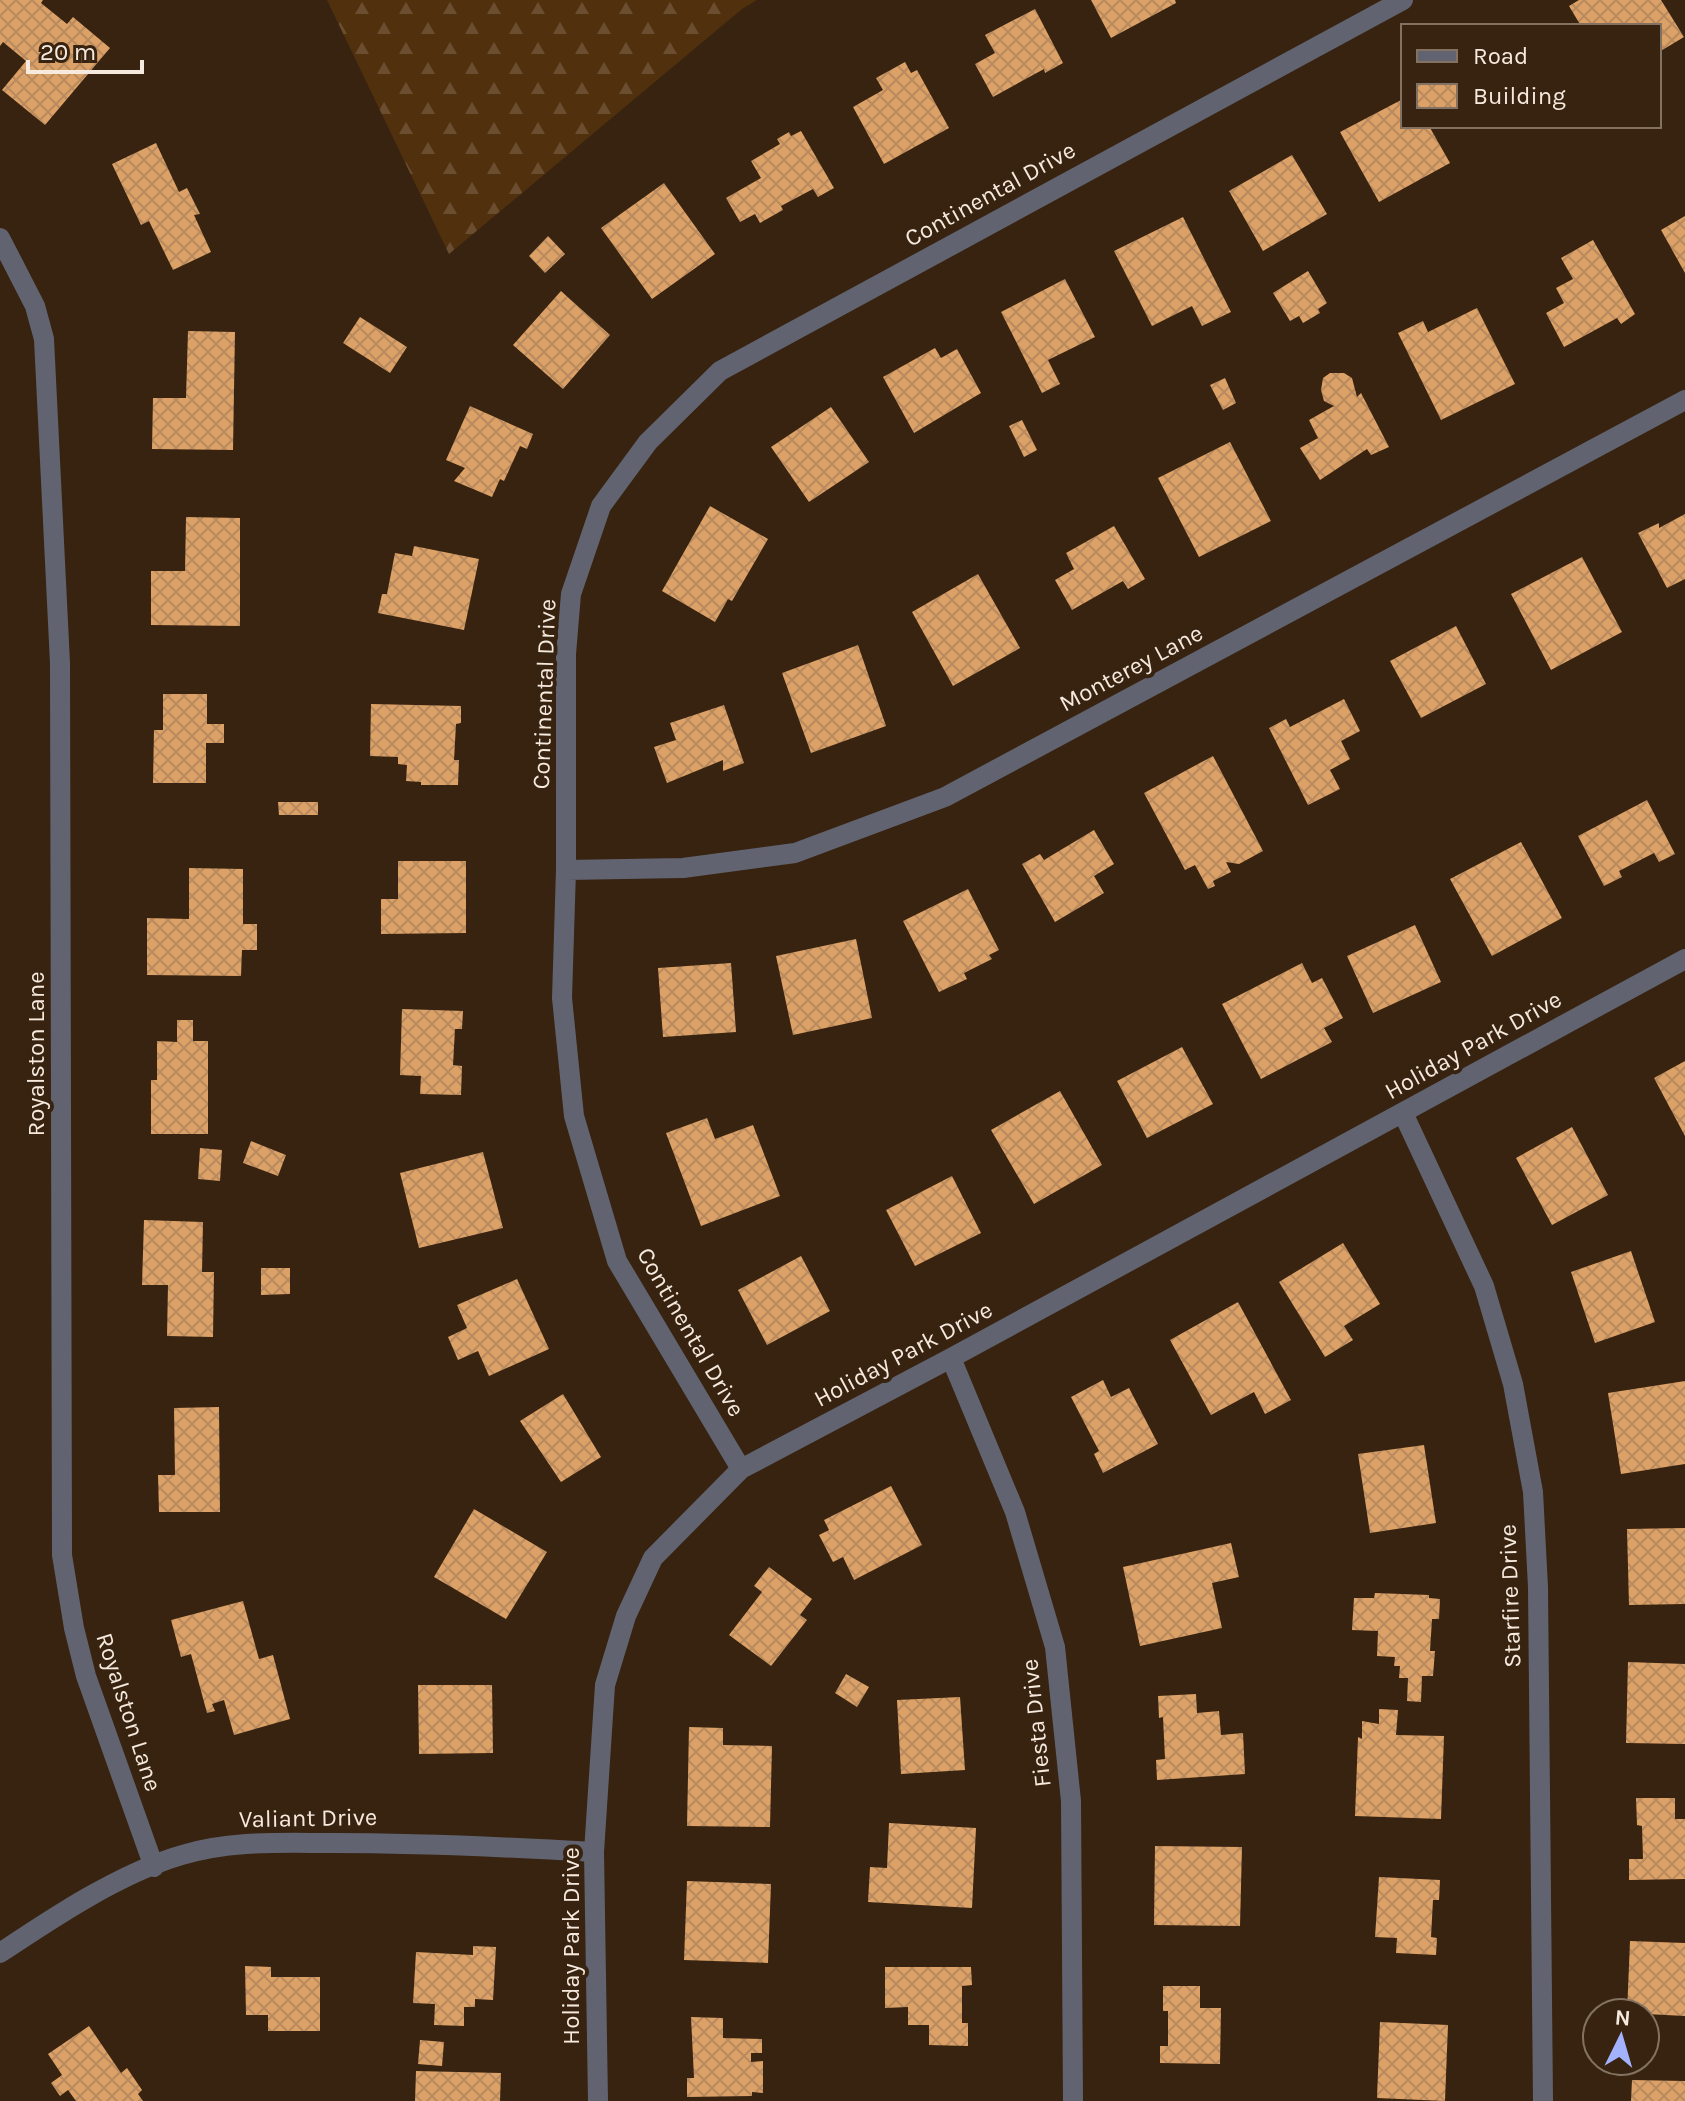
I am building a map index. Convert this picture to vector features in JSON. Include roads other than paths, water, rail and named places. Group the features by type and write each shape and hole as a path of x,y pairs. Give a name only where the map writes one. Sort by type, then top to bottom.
{"street":[{"name":"Continental Drive","path":"741,1469 617,1261 590,1179 574,1116 562,998 566,870 566,654 571,594 601,506 648,442 720,371 1403,0"},
{"name":"Royalston Lane","path":"0,238 35,306 44,339 58,632 62,1555 74,1628 86,1676 154,1867"},
{"name":"Monterey Lane","path":"566,870 683,868 795,853 945,797 1685,400"},
{"name":"Holiday Park Drive","path":"598,2101 594,1852 605,1685 626,1616 653,1558 741,1469 1685,959"},
{"name":"Starfire Drive","path":"1403,1113 1484,1286 1513,1384 1533,1492 1538,1587 1543,2101"},
{"name":"Fiesta Drive","path":"951,1358 1015,1512 1055,1647 1071,1801 1073,2101"},
{"name":"Valiant Drive","path":"0,1953 62,1912 124,1879 180,1855 237,1843 406,1843 594,1852"}]}
